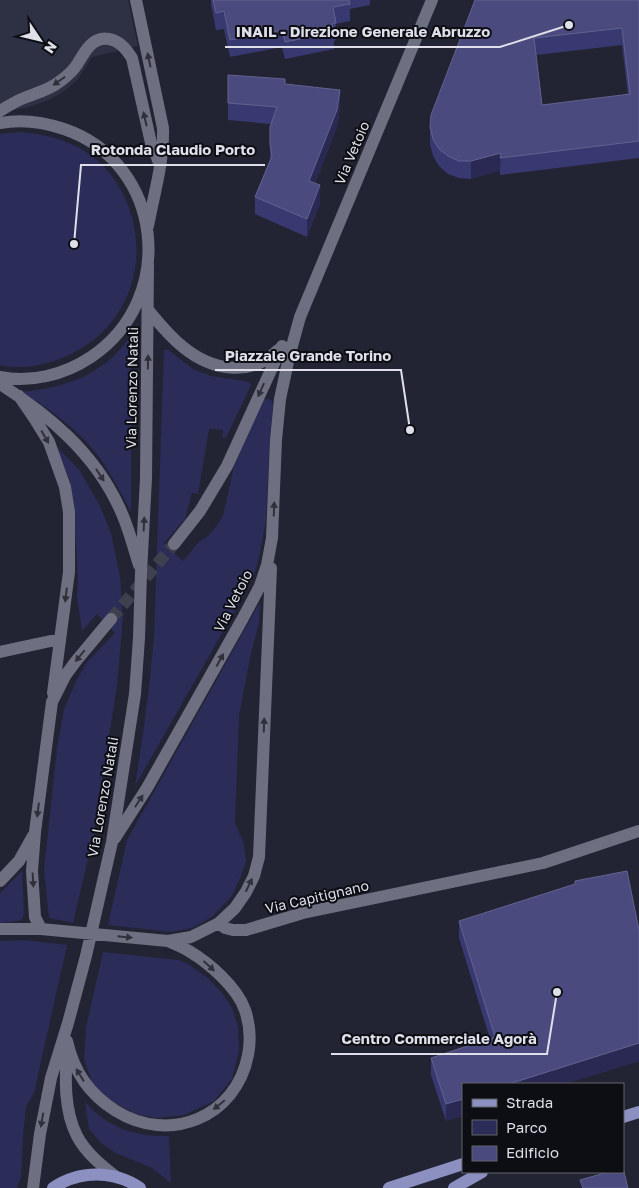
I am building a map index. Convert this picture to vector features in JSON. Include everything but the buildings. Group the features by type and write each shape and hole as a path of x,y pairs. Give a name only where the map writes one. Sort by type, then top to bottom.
{"main road":[{"path":"624,1117 639,1112"},
{"path":"389,1188 462,1164"},
{"path":"454,1188 480,1173"},
{"path":"53,1188 64,1181 85,1175 98,1174 114,1176 140,1188"}],"street":[{"path":"136,0 163,128 160,165 147,228"},
{"name":"Via Vetoio","path":"148,310 165,331 184,348 206,362 220,366 245,368 254,366 269,358 282,346 300,317 432,0"},
{"path":"0,111 59,82 74,69 86,49 92,43 106,38 114,40 127,50 132,58 151,142 160,165"},
{"path":"0,103 24,98"},
{"path":"0,116 51,124 74,133 96,145 114,162 130,182 140,204 147,228 149,251 144,284 134,309 115,338 76,366 64,371 44,377 23,379 0,377"},
{"path":"0,123 26,121"},
{"name":"Via Lorenzo Natali","path":"33,1188 45,1104 86,956 112,842 134,694 140,629 146,478 148,264"},
{"name":"Via Vetoio","path":"112,842 147,788 260,586 267,565 272,538 278,419 286,371 300,317"},
{"path":"174,544 200,511 226,466 282,346"},
{"name":"Via Lorenzo Natali","path":"0,384 49,419 84,452 98,470 119,508 141,573"},
{"path":"18,396 49,442 65,487 69,512 69,572 35,832 32,871 34,917 41,928"},
{"path":"0,929 41,928 168,941 191,937 219,923 235,908 254,876 258,857 272,538"},
{"path":"52,702 65,676 111,619"},
{"path":"0,652 60,639"},
{"name":"Via Capitignano","path":"219,923 225,928 246,930 303,913 543,863 639,831"},
{"path":"0,881 19,861 35,832"},
{"path":"67,1041 73,1062 92,1092 122,1115 136,1121 172,1126 191,1122 208,1114 223,1103 237,1086 246,1066 250,1047 250,1028 245,1009 235,992 203,960 168,941"},
{"name":"Via Lorenzo Natali","path":"68,1023 66,1085 72,1124 82,1144 101,1166 114,1176"}],"shaded area":[{"path":"0,0 128,0 138,46 92,57 78,79 59,94 49,100 29,107 0,113"}],"green space":[{"path":"21,132 67,142 84,150 108,172 121,190 130,210 135,232 136,253 134,275 127,296 116,316 100,334 67,356 34,366 17,367 0,365 0,134"},
{"path":"131,336 131,512 106,467 94,450 76,431 55,414 22,392 60,385 84,376 106,363"},
{"path":"164,350 168,350 193,369 211,376 245,381 251,385 226,438 222,437 223,430 209,429 198,494 192,493 185,519 164,543 183,561 199,542 207,537 215,528 223,516 234,466 260,403 265,399 269,399 272,401 273,406 266,519 254,575 135,786 154,636"},
{"path":"57,447 80,471 100,506 111,533 120,577 123,617 117,686 93,837 73,923 49,918 44,870 57,748 64,709 76,681 87,662 115,633 97,614 82,631 77,597 78,578 74,512 70,482"},
{"path":"260,602 259,622 239,716 235,823 244,844 246,861 232,896 212,917 192,928 171,932 108,925 127,840"},
{"path":"22,871 24,913 22,919 0,923 0,893"},
{"path":"24,940 67,945 34,1093 26,1106 21,1177 17,1188 0,1188 0,941"},
{"path":"103,952 179,960 209,979 222,993 232,1008 238,1026 239,1050 232,1079 214,1101 184,1115 157,1118 136,1114 113,1102 93,1085 84,1059 86,1027"},
{"path":"85,1102 113,1125 133,1132 169,1136 171,1183 152,1168 116,1153 101,1143 89,1129"}],"tunnel":[{"path":"111,619 174,544"}],"place":[{"name":"INAIL - Direzione Generale Abruzzo","path":"569,25"},
{"name":"Rotonda Claudio Porto","path":"74,244"},
{"name":"Piazzale Grande Torino","path":"410,430"},
{"name":"Centro Commerciale Agorà","path":"557,992"}]}
